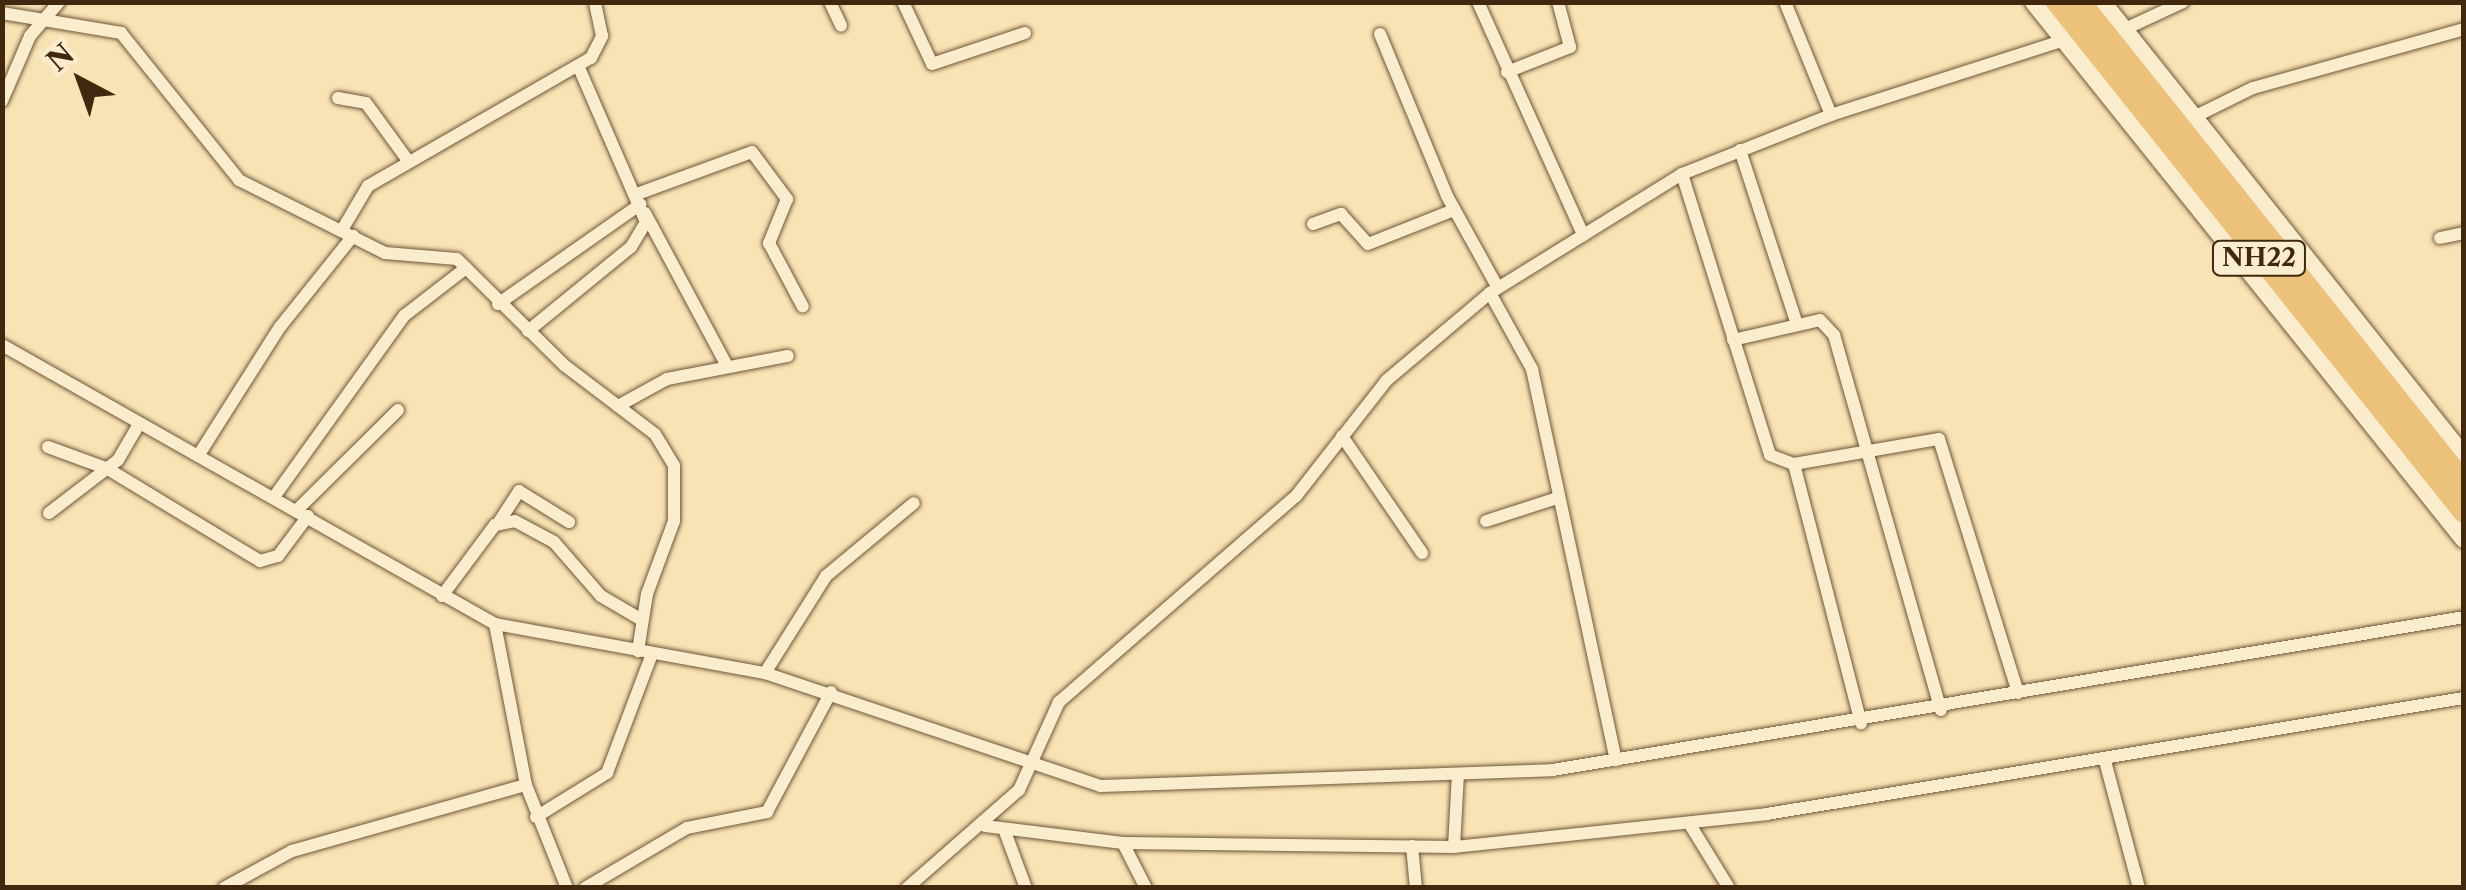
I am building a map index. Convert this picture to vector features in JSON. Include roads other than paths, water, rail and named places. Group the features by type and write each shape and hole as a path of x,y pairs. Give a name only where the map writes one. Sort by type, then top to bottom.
{"highway":[{"name":"NH22","path":"2057,2 2086,25"},
{"name":"NH22","path":"2080,2 2086,25 2130,95 2464,512"},
{"name":"NH22","path":"2130,95 2464,483"}],"street":[{"path":"2,102 40,22 59,2"},
{"path":"198,456 280,327 347,233 360,192 579,68 600,48 595,2"},
{"path":"830,2 841,26"},
{"path":"903,2 932,64 1025,33"},
{"path":"1478,2 1583,235"},
{"path":"1507,72 1570,47 1558,2"},
{"path":"1786,2 1831,115"},
{"name":"NH22","path":"2034,2 2086,25 2124,30 2464,457"},
{"path":"2124,30 2183,2"},
{"path":"2,13 121,33 230,172 384,253 448,256 466,268 498,304 664,444 676,478 671,537 642,620 645,653 614,763 536,816"},
{"path":"907,888 985,826 1020,790 1027,764 1059,702 1296,496 1402,366 1494,291 1682,174 1831,115 2086,25"},
{"name":"NH22","path":"2086,25 2130,95 2464,539"},
{"path":"2192,118 2253,88 2464,30"},
{"path":"1380,34 1454,210 1528,354 1616,760"},
{"path":"579,68 640,203 726,364"},
{"path":"338,98 366,103 409,162"},
{"path":"1740,150 1797,324"},
{"path":"498,304 640,203 752,152 787,200 769,243 803,308"},
{"path":"1682,174 1770,455 1794,464 1929,435 1948,449 2018,693"},
{"path":"528,330 631,247 640,203"},
{"path":"1313,224 1341,214 1368,244 1454,210"},
{"path":"2440,238 2464,232"},
{"path":"274,497 405,314 466,268"},
{"path":"1733,340 1820,320 1834,334 1871,445 1941,710"},
{"path":"2,346 495,624 765,673 831,692 1027,764 1100,786 1458,774 1616,760 1941,710 2018,693 2464,617"},
{"path":"618,406 655,383 726,364 788,356"},
{"path":"48,448 108,469 260,561 278,556 302,513 398,410"},
{"path":"49,513 108,469 139,424"},
{"path":"1342,436 1422,553"},
{"path":"1794,464 1861,723"},
{"path":"442,596 519,491 569,522"},
{"path":"1486,521 1557,498"},
{"path":"765,673 826,576 914,503"},
{"path":"499,522 554,542 602,596 642,620"},
{"path":"495,624 526,785 567,888"},
{"path":"585,888 686,828 767,812 831,692"},
{"path":"985,826 1123,843 1454,847 1690,823 2105,761 2464,698"},
{"path":"2105,761 2139,888"},
{"path":"1454,847 1458,774"},
{"path":"224,888 292,851 526,785"},
{"path":"1690,823 1730,888"},
{"path":"1004,829 1026,888"},
{"path":"1123,843 1146,888"},
{"path":"1412,846 1416,888"}]}
